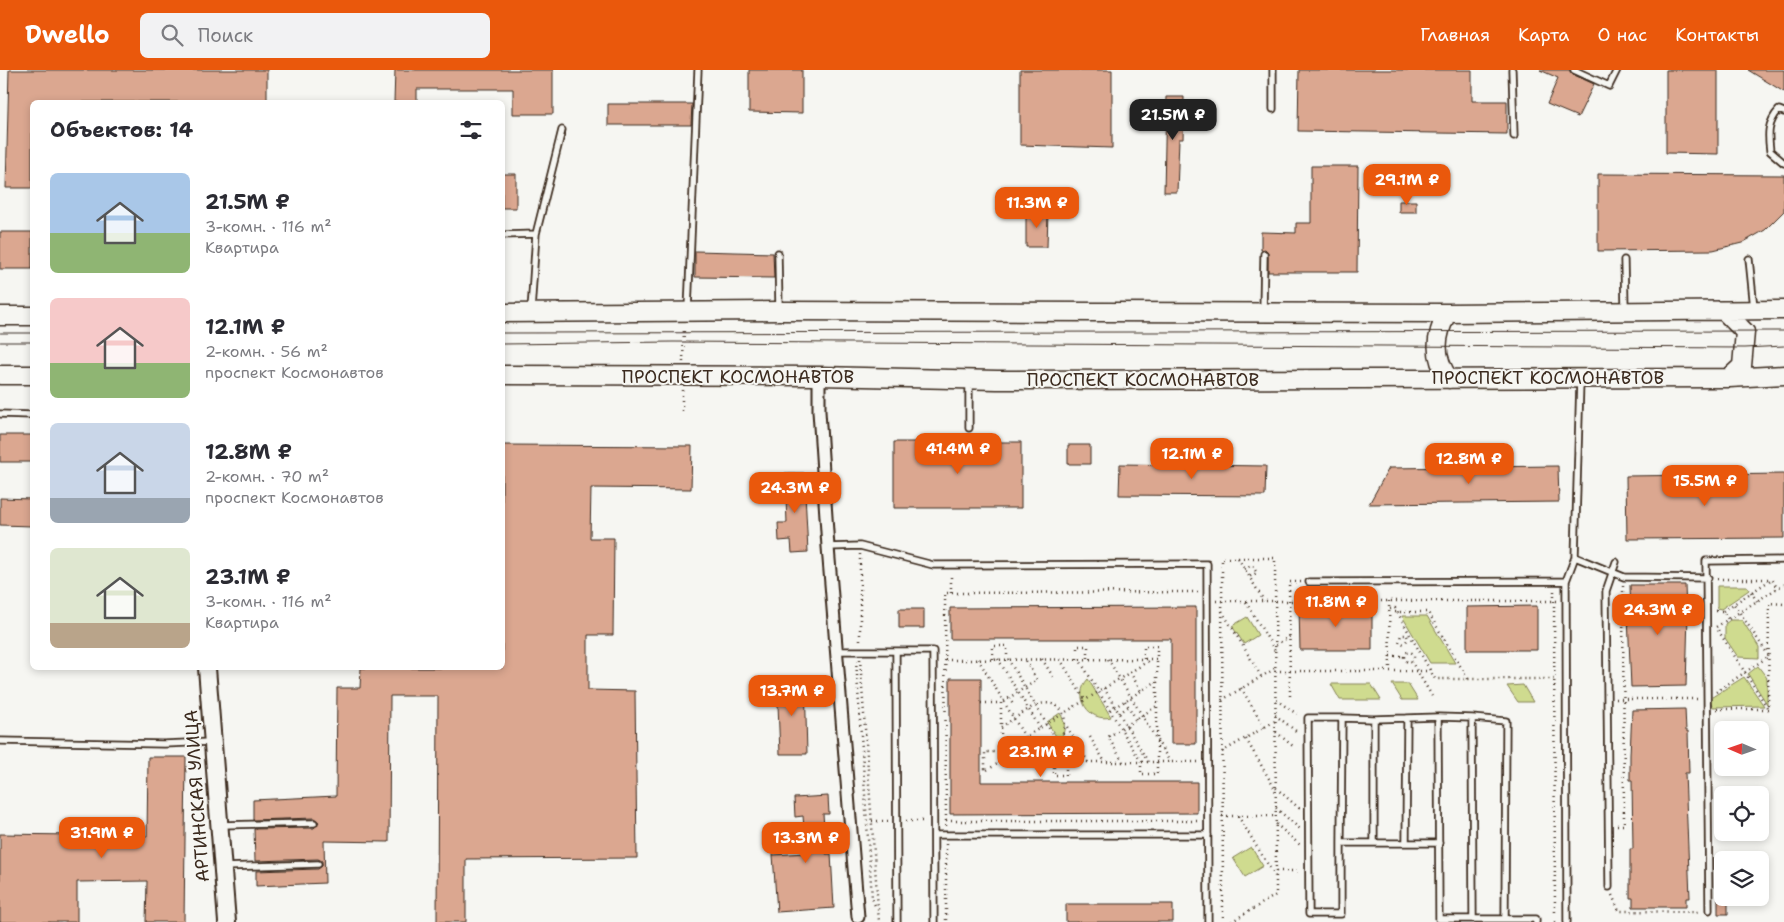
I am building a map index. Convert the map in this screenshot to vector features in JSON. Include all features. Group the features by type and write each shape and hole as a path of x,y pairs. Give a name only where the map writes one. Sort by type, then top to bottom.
{"main road":[{"path":"505,313 778,311 1447,314 1784,310"},
{"path":"1724,311 1745,332 1742,366 1729,378"},
{"path":"1447,314 1438,332 1437,346 1442,369 1449,379"},
{"path":"0,316 30,316"},
{"path":"0,375 30,375"},
{"name":"ПРОСПЕКТ КОСМОНАВТОВ","path":"505,375 819,376 969,380 1729,378 1784,375"}],"street":[{"path":"819,376 819,411 828,547 838,651 854,920"},
{"name":"АРТИНСКАЯ УЛИЦА","path":"207,670 227,922"}],"lane":[{"path":"686,312 698,70"},
{"path":"1273,70 1273,109"},
{"path":"1512,70 1514,136"},
{"path":"1574,70 1609,86 1617,70"},
{"path":"1784,112 1780,110 1772,118 1768,133 1770,151 1784,163"},
{"path":"531,313 536,234 562,130"},
{"path":"505,234 536,234"},
{"path":"778,253 778,311"},
{"path":"1263,313 1264,254"},
{"path":"1749,259 1754,310"},
{"path":"1624,260 1625,312"},
{"path":"1567,922 1566,582 1575,557 1580,378"},
{"path":"969,380 969,428"},
{"path":"0,414 30,414"},
{"path":"828,547 860,546 933,565 1207,564 1208,922"},
{"path":"1575,557 1612,574 1624,577 1708,580"},
{"path":"1709,910 1708,580 1706,561 1784,560"},
{"path":"1609,887 1606,591 1616,562"},
{"path":"1309,582 1566,582"},
{"path":"838,651 933,651 934,922"},
{"path":"896,651 896,922"},
{"path":"1342,718 1341,914 1309,914 1308,718 1342,718 1374,719 1472,718 1506,721 1505,919"},
{"path":"1406,843 1407,718"},
{"path":"1438,718 1439,919 1536,919 1536,922"},
{"path":"1472,718 1473,919"},
{"path":"1374,719 1374,843"},
{"path":"0,741 164,744 213,742"},
{"path":"219,825 314,823"},
{"path":"934,835 1208,834"},
{"path":"1341,843 1439,843"},
{"path":"222,867 318,864"}],"path":[{"path":"682,411 686,312"},
{"path":"860,546 858,651 872,898 878,913"},
{"path":"1223,922 1222,558 1275,558 1276,895 1231,922"},
{"path":"1238,558 1264,601"},
{"path":"1244,569 1252,564 1257,572 1249,577"},
{"path":"951,565 951,593"},
{"path":"1708,580 1772,579"},
{"path":"1772,579 1777,588"},
{"path":"1708,611 1723,611 1772,579"},
{"path":"1290,696 1289,582 1309,582"},
{"path":"1554,582 1555,922"},
{"path":"1608,825 1624,825 1623,582"},
{"path":"1768,709 1716,627 1784,584"},
{"path":"946,922 945,593 1199,592 1199,602"},
{"path":"1751,592 1757,601"},
{"path":"1222,601 1566,601"},
{"path":"1246,601 1275,652"},
{"path":"1389,601 1390,671"},
{"path":"1734,604 1769,656"},
{"path":"1768,709 1769,604 1784,604"},
{"path":"1390,608 1396,608 1395,612 1408,636 1435,679 1554,679"},
{"path":"1222,611 1261,676"},
{"path":"1723,611 1728,619"},
{"path":"1395,612 1428,612 1468,679"},
{"path":"1398,639 1401,634 1408,636"},
{"path":"1275,645 1290,636"},
{"path":"1390,639 1398,639 1399,642 1404,644 1408,636"},
{"path":"993,660 993,646 1007,646 1008,660 1068,762 1066,775 1054,775 1054,762"},
{"path":"1088,659 1088,646 1077,646 1078,659 1141,762 1141,774 1157,774 1157,646 1144,646 1144,659"},
{"path":"858,651 878,922"},
{"path":"1390,656 1404,656 1405,653 1411,652 1414,657 1411,661"},
{"path":"1404,656 1407,662 1411,661"},
{"path":"1768,709 1712,709 1707,698 1769,656"},
{"path":"998,659 1040,728"},
{"path":"1042,659 1055,680"},
{"path":"1060,659 1084,700"},
{"path":"1108,659 1170,762"},
{"path":"1151,659 1001,752 985,752 985,771 1001,762 1199,762 1199,772"},
{"path":"945,660 1157,659"},
{"path":"978,660 1028,743 1040,748 1052,747 1058,743 1065,732 1066,726"},
{"path":"981,703 1002,702 1037,680 1025,660"},
{"path":"1411,661 1432,696"},
{"path":"1222,700 1275,669 1290,671 1430,671"},
{"path":"1130,672 1141,691"},
{"path":"1110,710 1157,681"},
{"path":"1104,688 1148,762"},
{"path":"1241,688 1265,728"},
{"path":"1009,698 1014,706"},
{"path":"1607,699 1700,699 1700,708"},
{"path":"1276,700 1297,714"},
{"path":"1125,701 1136,719"},
{"path":"1001,762 1002,702"},
{"path":"1001,727 1035,705 1047,703 1053,705 1063,714 1066,726 1088,762"},
{"path":"1123,762 1108,737 1157,706"},
{"path":"1119,713 1128,707"},
{"path":"1276,715 1296,731"},
{"path":"1222,752 1276,721"},
{"path":"1276,732 1294,747"},
{"path":"1090,737 1105,762"},
{"path":"1246,739 1276,789 1309,816"},
{"path":"1276,807 1309,836"},
{"path":"1222,816 1276,816"},
{"path":"1238,816 1276,877"},
{"path":"872,821 1222,821"},
{"path":"1199,821 1200,834"},
{"path":"1276,824 1309,852"},
{"path":"946,846 955,846"},
{"path":"1276,871 1309,871"},
{"path":"1609,887 1619,911 1699,912 1699,902"}],"green space":[{"path":"1717,586 1747,586 1749,590 1721,609 1717,608"},
{"path":"1402,616 1427,616 1455,663 1430,663"},
{"path":"1247,617 1258,635 1244,644 1232,626"},
{"path":"1730,620 1742,620 1759,647 1759,658 1738,657 1725,638 1725,624"},
{"path":"1758,666 1767,678 1767,704 1748,674"},
{"path":"1744,677 1764,706 1713,707 1709,699"},
{"path":"1088,679 1111,717 1103,718 1096,716 1085,707 1082,693 1083,686"},
{"path":"1331,684 1371,684 1381,700 1340,700"},
{"path":"1392,684 1408,684 1418,700 1402,700"},
{"path":"1523,685 1533,702 1518,702 1507,686"},
{"path":"1060,713 1064,727 1059,741 1047,722"},
{"path":"1251,847 1263,866 1245,877 1233,858"}],"building":[{"path":"9,70 267,70 267,100 30,100 30,188 6,188"},
{"path":"395,70 553,70 553,114 513,114 513,89 417,89 417,100 394,100"},
{"path":"749,70 802,70 802,113 749,112"},
{"path":"1020,70 1112,70 1112,148 1020,145"},
{"path":"1299,70 1472,70 1472,101 1507,101 1507,134 1298,131"},
{"path":"1540,70 1569,70 1572,74 1594,84 1578,117 1547,104 1558,78"},
{"path":"1666,70 1718,70 1718,154 1666,153"},
{"path":"1748,70 1784,70 1784,92"},
{"path":"1166,97 1184,97 1183,139 1179,139 1177,192 1164,192"},
{"path":"608,104 692,104 691,125 608,125"},
{"path":"1311,166 1358,166 1357,272 1268,272 1268,252 1265,249 1261,250 1261,232 1296,233 1296,223 1311,223"},
{"path":"505,174 516,174 516,208 505,208"},
{"path":"1598,174 1784,175 1784,211 1765,230 1742,243 1713,250 1598,251"},
{"path":"1399,201 1416,201 1416,212 1399,212"},
{"path":"1026,211 1048,212 1047,247 1026,247"},
{"path":"0,232 30,232 30,269 0,269"},
{"path":"695,251 773,253 774,278 695,277"},
{"path":"0,435 30,435 30,462 0,462"},
{"path":"894,442 1021,442 1021,508 894,508"},
{"path":"505,445 692,446 691,489 591,488 590,538 614,538 613,635 588,635 588,690 635,691 637,858 466,859 466,922 437,922 438,696 390,696 389,842 324,841 325,883 256,886 256,871 318,869 322,866 322,861 318,859 255,861 254,829 314,828 319,822 314,818 253,820 253,800 336,796 337,688 360,688 361,670 505,670"},
{"path":"1068,445 1090,445 1090,464 1068,464"},
{"path":"1120,464 1266,466 1265,496 1119,495"},
{"path":"1558,466 1559,502 1369,504 1389,468"},
{"path":"785,473 804,473 808,552 792,553 791,540 779,541 778,523 787,523"},
{"path":"1784,474 1784,538 1627,539 1626,476"},
{"path":"0,498 30,499 30,526 0,525"},
{"path":"1630,585 1685,585 1686,614 1688,614 1686,686 1631,687 1628,616 1631,616"},
{"path":"1537,606 1537,650 1467,650 1467,607"},
{"path":"1196,607 1196,744 1171,744 1171,639 950,639 950,608"},
{"path":"1299,607 1372,607 1372,650 1300,650"},
{"path":"899,609 924,609 924,628 899,628"},
{"path":"950,678 981,678 981,782 1197,782 1197,813 950,814"},
{"path":"805,679 807,754 780,754 777,680"},
{"path":"1685,709 1686,731 1688,731 1689,773 1685,773 1690,898 1686,898 1686,907 1633,907 1633,898 1630,898 1630,849 1633,849 1632,780 1630,780 1632,710"},
{"path":"148,757 186,757 184,922 146,922 147,881 77,882 77,922 0,922 0,834 147,836"},
{"path":"828,796 829,814 823,814 826,854 831,854 834,908 777,912 773,855 806,853 803,816 795,817 794,798"},
{"path":"1066,904 1173,904 1173,922 1066,922"},
{"path":"1718,906 1728,906 1728,914 1718,914"}],"tram line":[{"path":"505,333 1784,331"},
{"path":"0,333 30,333"},
{"path":"0,342 30,342"},
{"path":"505,344 673,342 1745,348 1784,346"}]}
